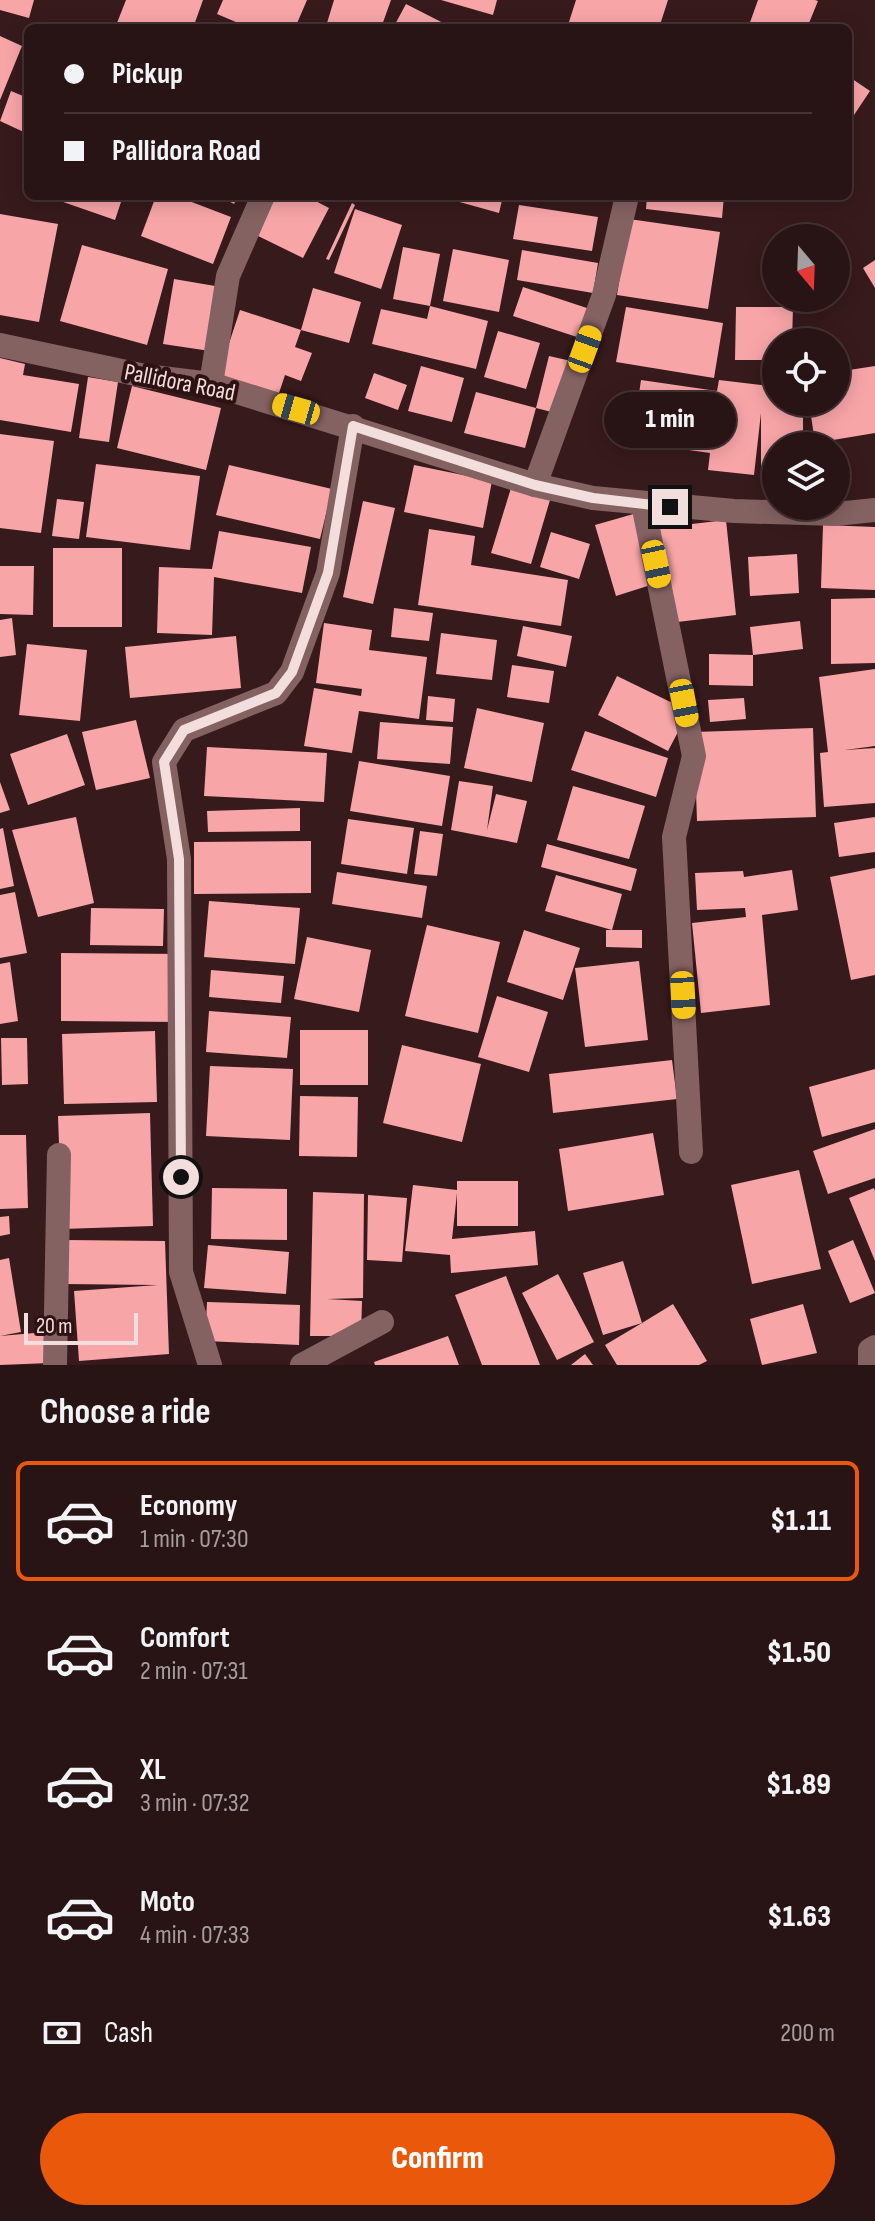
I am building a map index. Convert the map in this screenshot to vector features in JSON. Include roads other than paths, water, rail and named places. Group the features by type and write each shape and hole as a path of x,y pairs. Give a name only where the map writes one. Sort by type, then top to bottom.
{"street":[{"path":"211,384 228,276 261,200"},
{"path":"535,485 604,295 626,200"},
{"name":"Pallidora Road","path":"0,345 145,376 211,384 535,485 593,498 643,504 836,514 875,510"},
{"path":"210,1365 181,1272 179,859 164,762 184,730 276,693 292,672 328,573 353,426"},
{"path":"643,504 694,756 674,837 691,1152"},
{"path":"55,1365 59,1155"},
{"path":"302,1365 382,1322"},
{"path":"870,1365 870,1350 875,1347"}]}
